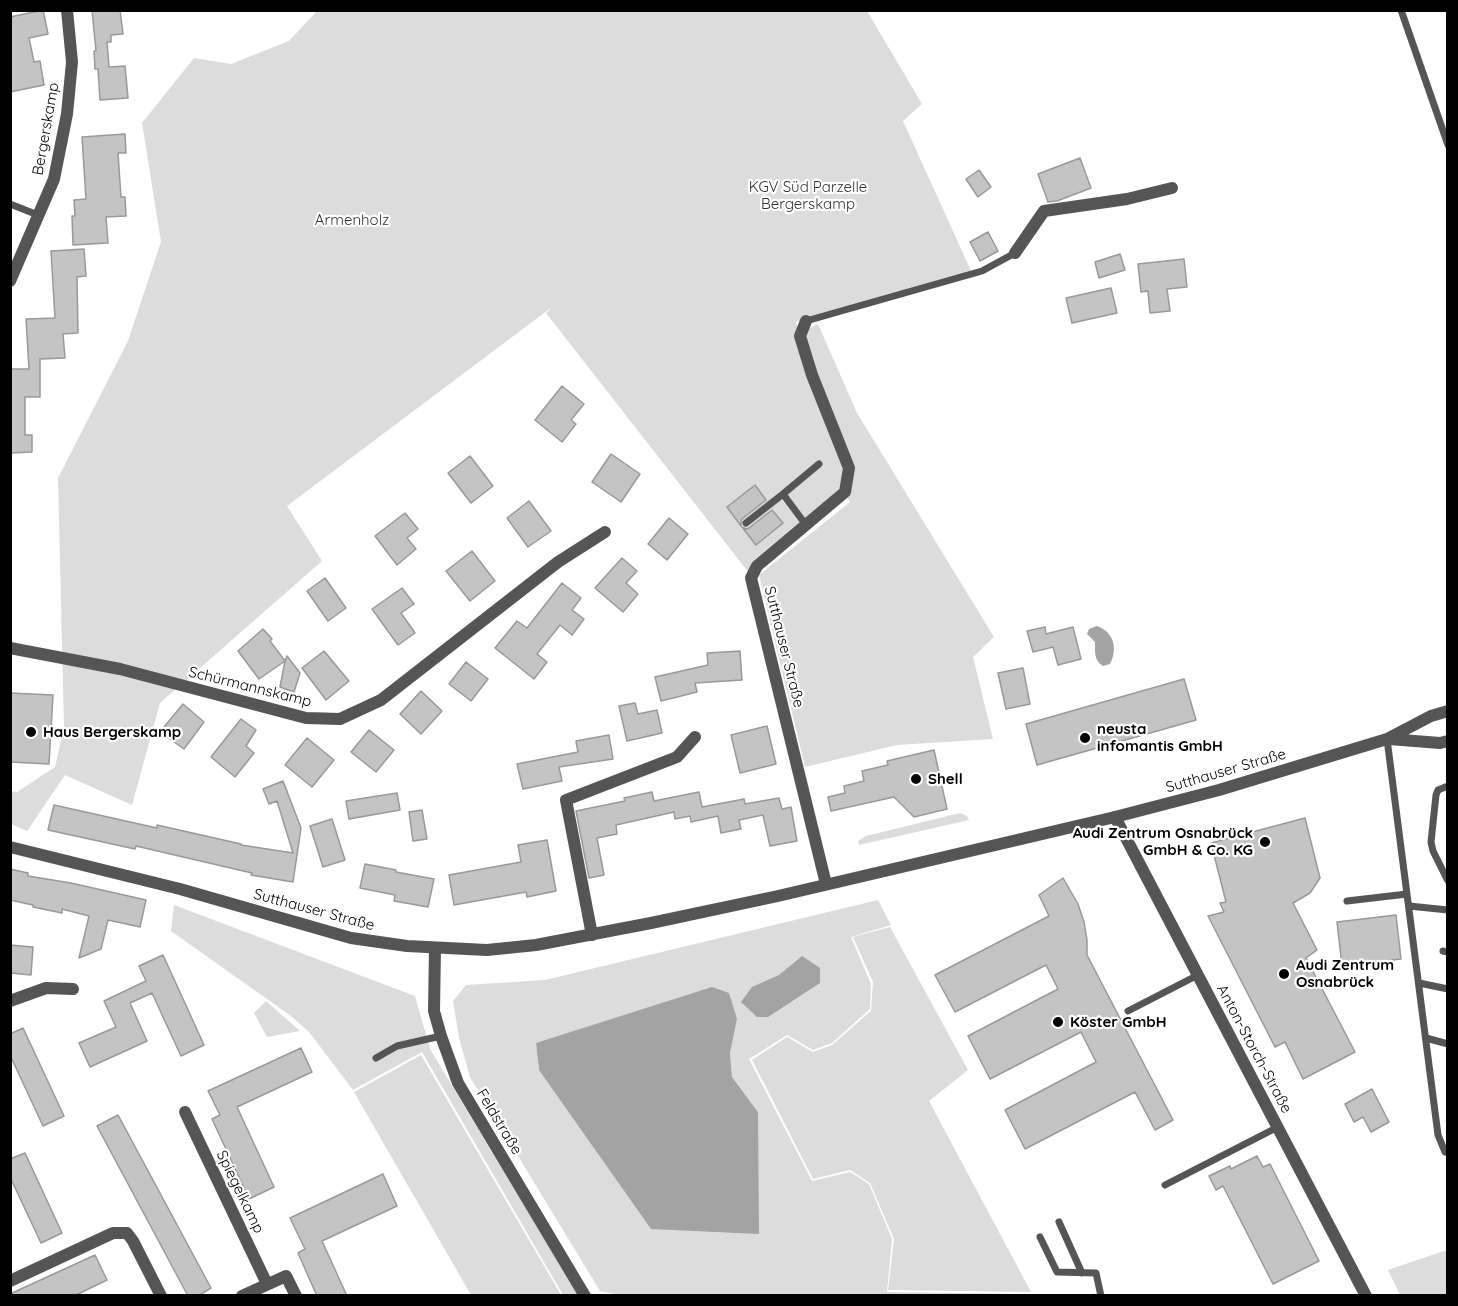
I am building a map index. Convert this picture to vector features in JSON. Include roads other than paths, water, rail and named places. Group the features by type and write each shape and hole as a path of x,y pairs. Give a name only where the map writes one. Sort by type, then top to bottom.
{"street":[{"name":"Bergerskamp","path":"10,281 54,179 67,114 72,62 67,10"},
{"path":"1015,253 1044,211 1127,199 1172,188"},
{"name":"Sutthauser Straße","path":"806,321 800,336 812,375 849,468 845,492 757,566 751,578 826,884"},
{"name":"Schürmannskamp","path":"10,648 120,669 306,718 340,719 381,700 558,562 605,532"},
{"name":"Sutthauser Straße","path":"10,847 192,892 351,938 377,943 487,950 536,945 592,935 778,896 1115,817 1219,790 1388,739 1431,716 1448,711"},
{"path":"592,935 566,800 677,757 695,736"},
{"name":"Sutthauser Straße","path":"1388,739 1440,743 1448,741"},
{"name":"Anton-Storch-Straße","path":"1115,817 1366,1296"},
{"name":"Feldstraße","path":"435,948 434,1011 458,1083 585,1296"},
{"path":"10,1000 46,988 73,989"},
{"name":"Spiegelkamp","path":"185,1112 267,1284"},
{"path":"10,1281 113,1233 127,1233 134,1241 161,1296"},
{"path":"242,1296 286,1276 296,1296"}],"lane":[{"path":"1401,10 1448,145"},
{"path":"10,204 38,216"},
{"path":"806,321 982,271 1015,253"},
{"path":"746,523 819,465"},
{"path":"783,494 806,525"},
{"path":"1388,739 1438,1136 1445,1152"},
{"path":"1448,786 1438,790 1436,795 1431,842 1448,881"},
{"path":"1347,901 1407,894"},
{"path":"1409,906 1448,910"},
{"path":"1128,1011 1198,975"},
{"path":"1419,983 1448,989"},
{"path":"376,1058 398,1046 441,1036"},
{"path":"1426,1038 1448,1044"},
{"path":"1165,1185 1278,1127"},
{"path":"1059,1222 1082,1273"},
{"path":"1040,1236 1057,1272 1096,1273 1101,1296"}],"place":[{"name":"Haus Bergerskamp","path":"31,732"},
{"name":"neusta infomantis GmbH","path":"1085,738"},
{"name":"Shell","path":"916,779"},
{"name":"Audi Zentrum Osnabrück GmbH & Co. KG","path":"1265,842"},
{"name":"Audi Zentrum Osnabrück","path":"1284,974"},
{"name":"Köster GmbH","path":"1058,1022"}],"park label":[{"name":"KGV Süd Parzelle Bergerskamp","path":"808,196"},
{"name":"Armenholz","path":"352,220"}]}
